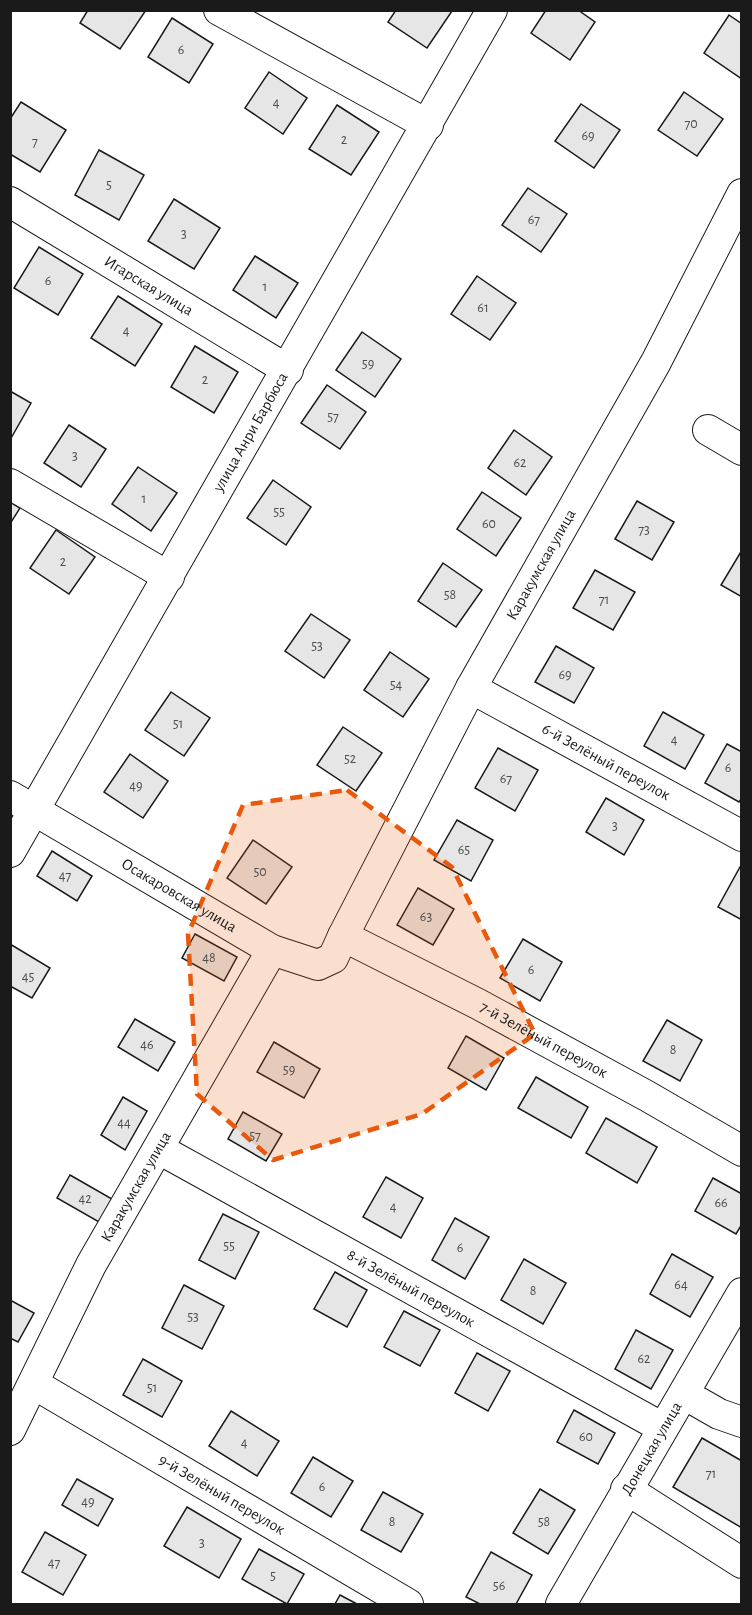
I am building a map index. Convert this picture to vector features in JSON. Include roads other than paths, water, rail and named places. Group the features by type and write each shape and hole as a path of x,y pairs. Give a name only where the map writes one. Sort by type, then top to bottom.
{"street":[{"path":"219,10 428,125"},
{"name":"улица Анри Барбюса","path":"10,852 22,803 169,577 492,10"},
{"name":"Каракумская улица","path":"343,936 471,688 656,362 741,194"},
{"name":"Игарская улица","path":"10,202 288,370"},
{"path":"708,430 741,450"},
{"path":"10,484 169,577"},
{"name":"6-й Зелёный переулок","path":"471,688 741,836"},
{"name":"Осакаровская улица","path":"22,803 272,950 318,965 333,958 343,936"},
{"name":"7-й Зелёный переулок","path":"343,936 478,1004 741,1151"},
{"name":"Каракумская улица","path":"10,1430 91,1265 272,950"},
{"name":"8-й Зелёный переулок","path":"159,1149 663,1428"},
{"name":"Донецкая улица","path":"561,1605 741,1293"},
{"name":"9-й Зелёный переулок","path":"33,1384 408,1605"},
{"path":"684,1394 719,1414 741,1422"},
{"path":"626,1489 741,1563"}]}
